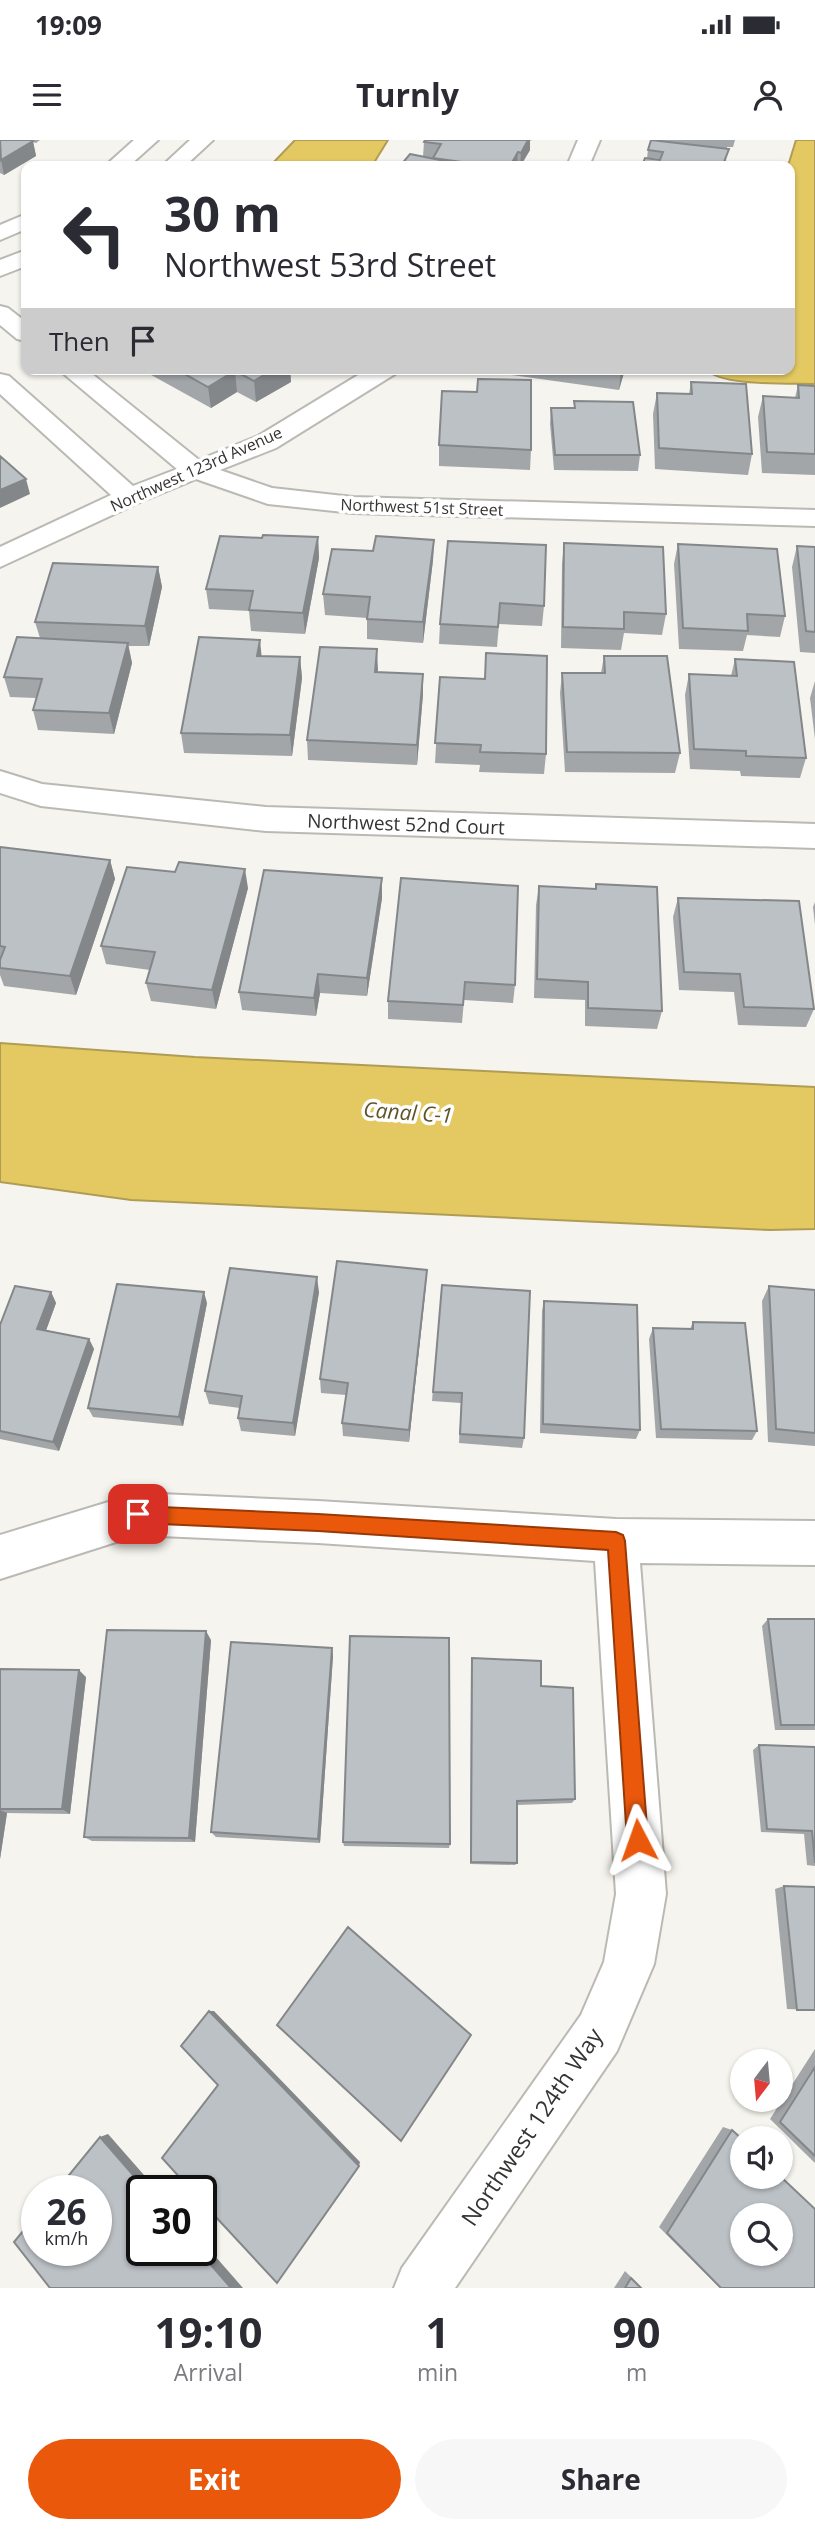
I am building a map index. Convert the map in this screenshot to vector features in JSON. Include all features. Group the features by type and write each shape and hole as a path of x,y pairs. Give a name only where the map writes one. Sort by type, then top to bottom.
{"street":[{"path":"123,161 147,140"},
{"path":"178,161 201,140"},
{"path":"580,161 589,140"},
{"path":"0,233 21,223"},
{"path":"0,269 21,259"},
{"path":"0,313 21,330"},
{"name":"Northwest 123rd Avenue","path":"0,558 129,497 267,442 376,375"},
{"name":"Northwest 51st Street","path":"41,380 195,470 268,496 354,505 815,518"},
{"name":"Northwest 51st Street","path":"41,380 129,497"},
{"name":"Northwest 52nd Court","path":"0,782 41,795 266,819 815,836"},
{"path":"0,1557 138,1514 318,1522 616,1541 815,1543"},
{"name":"Northwest 124th Way","path":"422,2288 599,2033 629,1964 641,1894 616,1541"}],"water":[{"path":"295,140 388,140 375,161 275,161"},
{"path":"796,140 815,140 815,384 757,383 726,379 714,375 795,375 795,161 790,161"},
{"name":"Canal C-1","path":"0,1043 195,1057 815,1087 815,1229 770,1230 131,1200 0,1182"}],"building":[{"path":"0,140 31,140 33,141 1,160"},
{"path":"528,140 513,161 454,161 433,158 441,144 424,142"},
{"path":"651,140 729,149 724,161 644,161 645,158 660,160 663,152 648,150"},
{"path":"410,154 445,161 404,161"},
{"path":"187,375 228,375 208,387"},
{"path":"243,375 264,375 254,381"},
{"path":"478,379 531,380 531,450 439,445 442,391 477,392"},
{"path":"691,382 746,384 752,454 659,448 657,393 692,394"},
{"path":"798,385 815,386 815,454 767,452 763,396 799,398"},
{"path":"574,401 633,402 640,455 555,455 551,408 575,408"},
{"path":"0,456 26,479 0,490"},
{"path":"263,535 318,537 303,613 249,610 253,591 206,589 220,536 262,538"},
{"path":"376,536 434,540 423,622 367,619 370,597 323,594 332,549 373,551"},
{"path":"448,541 546,545 544,606 500,603 498,627 440,624"},
{"path":"564,543 663,547 666,614 624,612 624,629 563,627"},
{"path":"678,544 777,549 785,616 747,614 748,631 683,628"},
{"path":"797,546 815,547 815,632 806,631"},
{"path":"53,563 158,567 145,626 35,622"},
{"path":"17,637 128,643 109,713 33,710 42,679 4,677"},
{"path":"199,637 260,640 257,656 300,657 290,735 181,733"},
{"path":"320,647 377,649 375,672 423,674 417,745 307,740"},
{"path":"486,653 547,656 546,754 480,752 481,745 435,743 440,677 485,679"},
{"path":"604,656 667,656 680,753 567,752 562,673 605,673"},
{"path":"735,659 794,662 806,758 746,756 746,751 694,749 689,674 737,676"},
{"path":"0,847 110,860 70,976 0,968 5,947 0,946"},
{"path":"179,862 245,869 212,990 146,983 155,952 101,946 127,867 175,872"},
{"path":"264,870 382,878 367,978 318,974 314,998 239,992"},
{"path":"401,878 518,886 515,985 465,982 463,1005 388,1001"},
{"path":"596,884 657,887 662,1011 588,1008 588,982 537,979 539,886 596,889"},
{"path":"678,898 799,901 814,1009 744,1007 740,974 684,972"},
{"path":"337,1261 427,1270 409,1430 342,1423 348,1383 320,1379"},
{"path":"230,1268 317,1277 293,1423 238,1418 242,1396 205,1391"},
{"path":"117,1284 204,1292 179,1417 88,1408"},
{"path":"442,1285 530,1291 524,1438 460,1434 462,1393 433,1392"},
{"path":"15,1286 51,1292 37,1329 89,1339 53,1442 0,1431 0,1325"},
{"path":"769,1286 815,1290 815,1433 776,1429"},
{"path":"544,1301 637,1305 640,1430 543,1424"},
{"path":"693,1322 745,1323 757,1431 661,1429 653,1328 693,1329"},
{"path":"768,1619 815,1619 815,1725 781,1725"},
{"path":"107,1630 206,1631 189,1838 84,1837"},
{"path":"350,1636 449,1638 450,1844 343,1842"},
{"path":"231,1642 332,1648 318,1839 211,1832"},
{"path":"472,1658 541,1661 541,1686 573,1688 575,1799 517,1801 517,1863 471,1862"},
{"path":"0,1669 79,1670 62,1809 0,1809"},
{"path":"759,1745 815,1747 815,1863 812,1831 767,1829"},
{"path":"784,1886 815,1887 815,2010 797,2010"},
{"path":"348,1927 471,2035 401,2141 277,2025"},
{"path":"209,2011 359,2166 277,2283 217,2218 217,2175 177,2175 162,2158 218,2085 181,2046"},
{"path":"815,2067 815,2156 793,2135 793,2126 784,2126 780,2122 786,2112 793,2112 793,2102"},
{"path":"730,2133 730,2189 793,2188 815,2209 815,2288 721,2288 667,2233"},
{"path":"100,2137 133,2175 126,2175 126,2266 212,2266 231,2288 50,2288 33,2266 112,2266 112,2175 69,2175"},
{"path":"21,2233 21,2251 14,2242"},
{"path":"631,2278 641,2288 625,2288"}],"route":[{"path":"138,1514 318,1522 616,1541 638,1840"}]}
